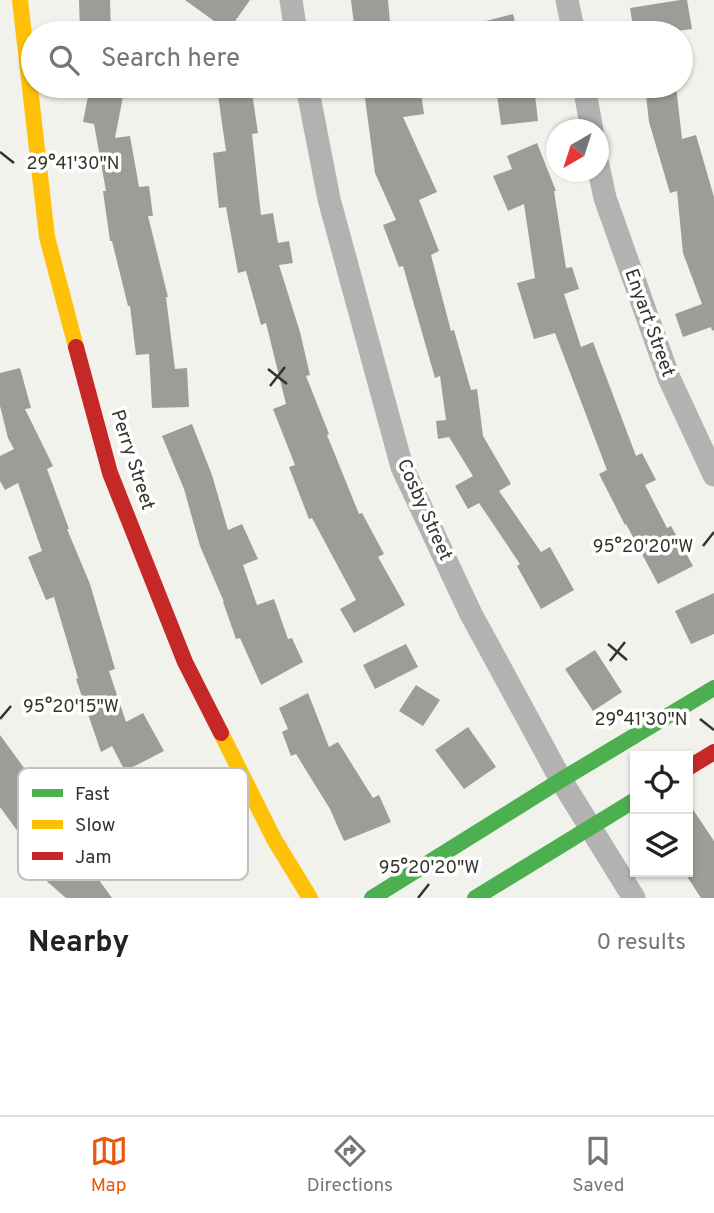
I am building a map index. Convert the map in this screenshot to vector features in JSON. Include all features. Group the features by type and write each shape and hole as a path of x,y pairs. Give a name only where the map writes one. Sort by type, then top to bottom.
{"street":[{"name":"Perry Street","path":"20,0 22,21"},
{"path":"291,0 294,21"},
{"path":"568,0 572,21"},
{"name":"Perry Street","path":"31,98 47,237 110,473 185,662 238,768"},
{"name":"Cosby Street","path":"309,98 329,199 402,467 471,614 561,780 634,898"},
{"path":"586,98 590,119"},
{"name":"Enyart Street","path":"602,182 668,379 714,475"},
{"path":"372,898 714,688"},
{"path":"693,765 714,752"},
{"name":"Perry Street","path":"248,787 274,839 310,898"},
{"path":"475,898 630,803"}],"building":[{"path":"79,0 110,0 111,21 80,21"},
{"path":"185,0 250,0 235,21 214,21"},
{"path":"351,0 388,0 390,21 354,21"},
{"path":"687,0 691,21 632,21 630,8"},
{"path":"513,14 515,21 486,21"},
{"path":"88,98 123,98 115,138 130,136 139,187 149,186 153,216 148,216 168,297 175,369 187,368 189,407 152,408 149,354 136,355 130,306 110,241 103,191 106,191 94,124 83,122"},
{"path":"218,98 253,98 258,133 252,134 261,215 273,213 278,243 289,241 293,263 279,265 300,332 310,375 306,376 359,514 362,513 384,554 378,557 405,605 354,633 340,609 356,600 312,518 309,519 289,467 295,465 273,409 286,404 266,323 261,325 246,271 238,273 226,207 219,208 213,153 226,151"},
{"path":"365,98 422,98 424,114 403,117 437,192 419,200 439,251 431,255 451,331 454,330 471,390 477,389 483,436 511,484 499,491 541,552 550,547 574,590 541,609 517,566 520,564 479,503 468,509 455,486 473,476 449,437 438,439 436,421 446,420 440,376 435,378 403,266 399,267 383,225 396,220 375,173"},
{"path":"498,98 535,98 538,121 501,125"},
{"path":"646,98 677,98 682,139 696,135 714,197 712,331 711,327 683,337 675,314 702,304 683,253 677,191 670,193 649,122"},
{"path":"537,143 546,166 546,182 552,182 556,191 566,268 572,267 579,289 564,294 581,347 593,342 636,456 642,453 656,480 645,485 667,528 671,526 693,566 658,584 599,474 607,470 555,333 534,339 517,283 535,278 524,204 508,211 493,176 512,169 507,156"},
{"path":"20,368 31,408 25,409 53,466 47,469 67,529 90,584 115,669 109,671 126,722 143,713 164,751 131,768 123,768 112,746 101,752 76,679 78,678 54,597 46,600 28,557 42,551 18,483 5,490 0,481 0,456 14,449 8,438 0,406 0,373"},
{"path":"192,424 212,475 228,530 242,524 258,559 243,565 257,605 274,599 288,639 292,638 303,662 261,685 240,638 236,639 224,602 200,546 184,489 162,436"},
{"path":"714,593 714,634 691,644 675,611"},
{"path":"406,644 418,667 375,689 363,665"},
{"path":"595,650 622,692 593,711 565,669"},
{"path":"416,685 440,700 423,726 399,711"},
{"path":"308,693 329,747 338,742 373,798 379,795 391,822 344,841 330,809 296,754 291,756 282,732 288,729 279,708"},
{"path":"468,727 496,767 464,789 435,750"},
{"path":"0,735 24,768 18,768 18,832 0,807"},
{"path":"693,810 714,841 714,898 701,898 688,878 693,877"},
{"path":"45,880 99,880 112,898 66,898"}],"traffic: fast":[{"path":"372,898 714,688"},
{"path":"475,898 630,803"}],"traffic: slow":[{"path":"20,0 22,21"},
{"path":"31,98 47,237 76,347"},
{"path":"221,733 238,768"},
{"path":"248,787 274,839 310,898"}],"traffic: jam":[{"path":"76,347 110,473 185,662 221,733"},
{"path":"693,765 714,752"}]}
